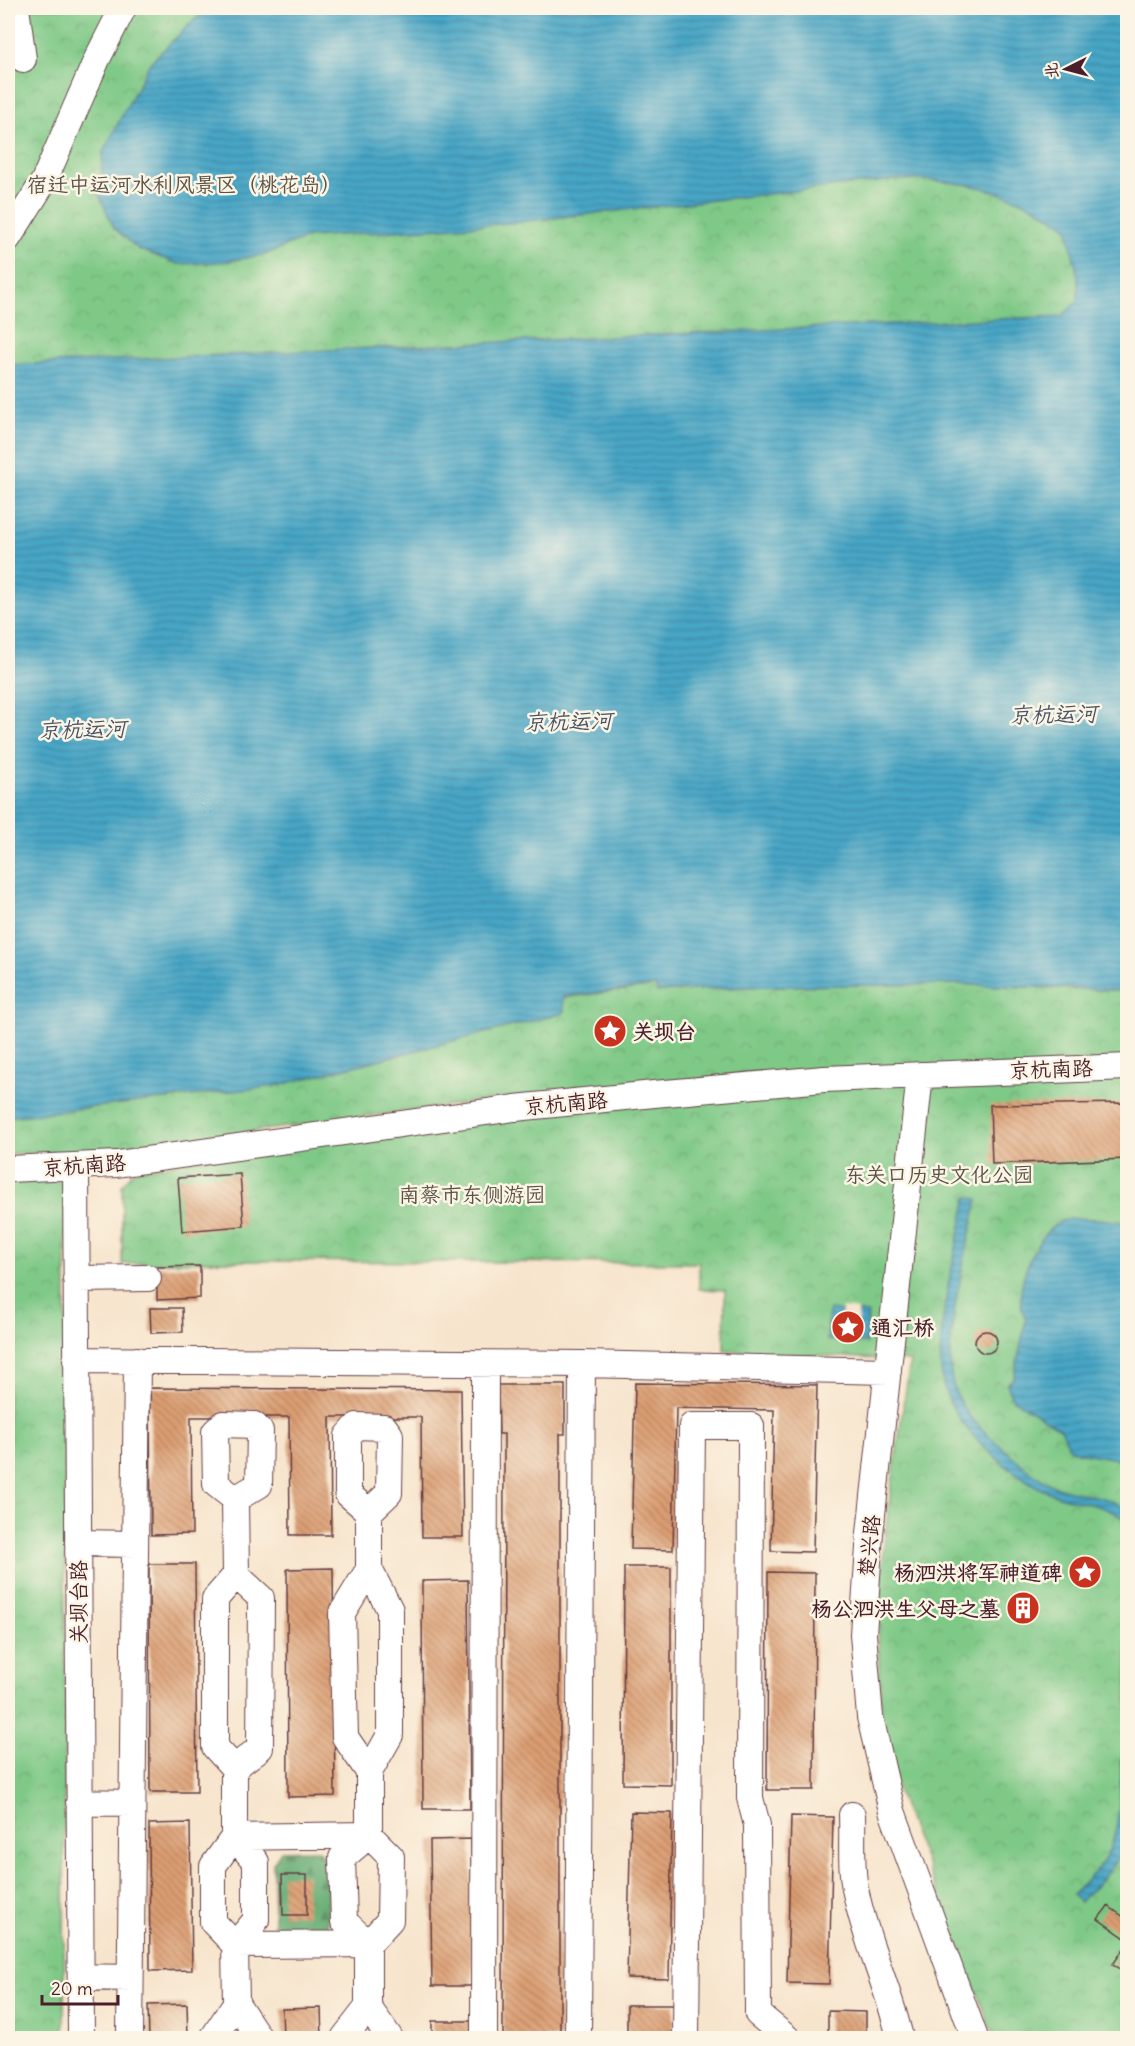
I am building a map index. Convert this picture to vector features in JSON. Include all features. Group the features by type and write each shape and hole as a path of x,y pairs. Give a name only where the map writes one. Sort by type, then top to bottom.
{"street":[{"path":"16,8 23,59"},
{"path":"8,238 44,181 97,59 123,8"},
{"name":"京杭南路","path":"8,1168 117,1164 514,1108 813,1080 1128,1067"},
{"name":"楚兴路","path":"920,1075 864,1606 870,1717 892,1811 975,2038"},
{"name":"关坝台路","path":"76,1166 81,2038"},
{"path":"76,1279 148,1278"},
{"path":"76,1360 582,1365 888,1371"},
{"path":"130,2038 137,1360"},
{"path":"484,2038 485,1364"},
{"path":"578,2038 582,1365"},
{"path":"686,2038 692,1426 751,1426 750,1798 757,1825 758,2014 787,2038"},
{"path":"235,1499 236,1575 215,1599 215,1748 234,1768 234,1837 213,1866 213,1922 235,1945 368,1944"},
{"path":"369,1512 369,1569 390,1610 390,1735 369,1772 369,1834 391,1857 390,1920 368,1944 368,2007 390,2038"},
{"path":"78,1543 135,1544"},
{"path":"369,1569 342,1613 345,1737 369,1772"},
{"path":"234,1768 260,1748 261,1598 236,1575"},
{"path":"79,1802 132,1803"},
{"path":"852,1815 855,1890 862,1918 891,1998 900,2038"},
{"path":"234,1837 369,1834"},
{"path":"368,1944 344,1921 342,1858 369,1834"},
{"path":"234,1837 256,1862 256,1920 235,1945 236,2003 259,2038"},
{"path":"81,1977 130,1978"},
{"path":"213,2038 236,2003"},
{"path":"344,2038 368,2007"}],"green space":[{"name":"宿迁中运河水利风景区（桃花岛）","path":"8,8 1127,8 1127,329 8,366"},
{"name":"东关口历史文化公园","path":"958,984 1127,991 1127,2038 994,2038 897,1789 886,1745 880,1697 878,1648 883,1552 910,1361 724,1350 725,1290 699,1289 699,1263 208,1261 122,1264 122,1185 134,1171 552,1092 111,1150 8,1154 8,1117 275,1086 564,1013 562,998 656,986 657,992 765,986"},
{"path":"8,1175 50,1176 66,1185 64,2038 8,2038"},
{"path":"314,1850 320,1852 329,1865 327,1935 278,1935 274,1925 273,1863 281,1851"}],"water":[{"name":"京杭运河","path":"214,8 1127,8 1127,991 958,984 765,986 657,992 656,986 563,997 564,1013 275,1086 8,1117 8,365 1062,316 1078,301 1078,277 1067,227 1027,203 985,188 918,180 894,180 500,224 308,237 267,254 223,262 178,264 138,249 114,228 100,197 103,152 150,63 195,19"},
{"path":"967,1197 978,1199 953,1317 951,1365 956,1394 966,1412 980,1427 1034,1475 1056,1487 1118,1504 1127,1510 1127,1521 1106,1509 1050,1493 1025,1479 982,1445 959,1418 950,1403 944,1387 941,1367 943,1319"},
{"path":"1100,1219 1127,1223 1127,1464 1117,1459 1077,1452 1069,1447 1061,1429 1012,1399 1007,1384 1014,1378 1026,1319 1021,1295 1023,1280 1034,1251 1042,1238 1062,1221"},
{"path":"829,1310 868,1313 866,1343 827,1340"},
{"path":"1127,1726 1129,1780 1124,1836 1112,1867 1080,1902 1072,1895 1103,1861 1115,1833"}],"pier":[{"name":"通汇桥","path":"842,1308 858,1310 857,1343 841,1342"}],"building":[{"path":"1128,1103 1128,1159 992,1164 990,1105"},
{"path":"240,1174 244,1226 182,1231 178,1178"},
{"path":"200,1266 200,1298 157,1300 157,1267"},
{"path":"150,1308 182,1308 183,1332 151,1333"},
{"path":"986,1331 994,1334 997,1342 994,1350 986,1353 978,1350 975,1342 978,1334"},
{"path":"635,1383 817,1385 813,1552 771,1551 774,1410 676,1408 673,1550 631,1549"},
{"path":"498,1385 565,1385 565,1434 560,1434 560,2038 503,2038 504,1434 499,1434"},
{"path":"150,1388 461,1390 463,1537 422,1537 421,1417 330,1417 331,1535 290,1535 289,1417 191,1417 192,1534 151,1535"},
{"path":"149,1564 195,1564 197,1792 150,1792"},
{"path":"624,1567 671,1567 671,1785 623,1784"},
{"path":"333,1568 335,1796 288,1797 287,1569"},
{"path":"768,1572 815,1573 814,1790 767,1790"},
{"path":"468,1580 470,1809 423,1809 422,1581"},
{"path":"631,1812 672,1813 669,1979 627,1978"},
{"path":"791,1816 833,1817 829,1984 787,1983"},
{"path":"190,1823 192,1970 150,1971 149,1824"},
{"path":"471,1839 473,1986 432,1986 430,1840"},
{"path":"282,1875 307,1875 307,1915 283,1915"},
{"path":"1108,1906 1128,1920 1128,1940 1098,1919"},
{"path":"1128,1943 1128,1974 1113,1964"},
{"path":"187,2004 188,2038 149,2038 148,2005"},
{"path":"627,2005 674,2005 674,2038 627,2038"},
{"path":"321,2008 322,2038 283,2038 282,2009"},
{"path":"828,2011 866,2012 866,2038 828,2038"},
{"path":"432,2021 471,2021 471,2038 432,2038"}],"place":[{"name":"关坝台","path":"610,1031"},
{"name":"通汇桥","path":"848,1327"},
{"name":"杨泗洪将军神道碑","path":"1085,1572"},
{"name":"杨公泗洪生父母之墓","path":"1023,1608"}],"park label":[{"name":"南蔡市东侧游园","path":"472,1194"}]}
